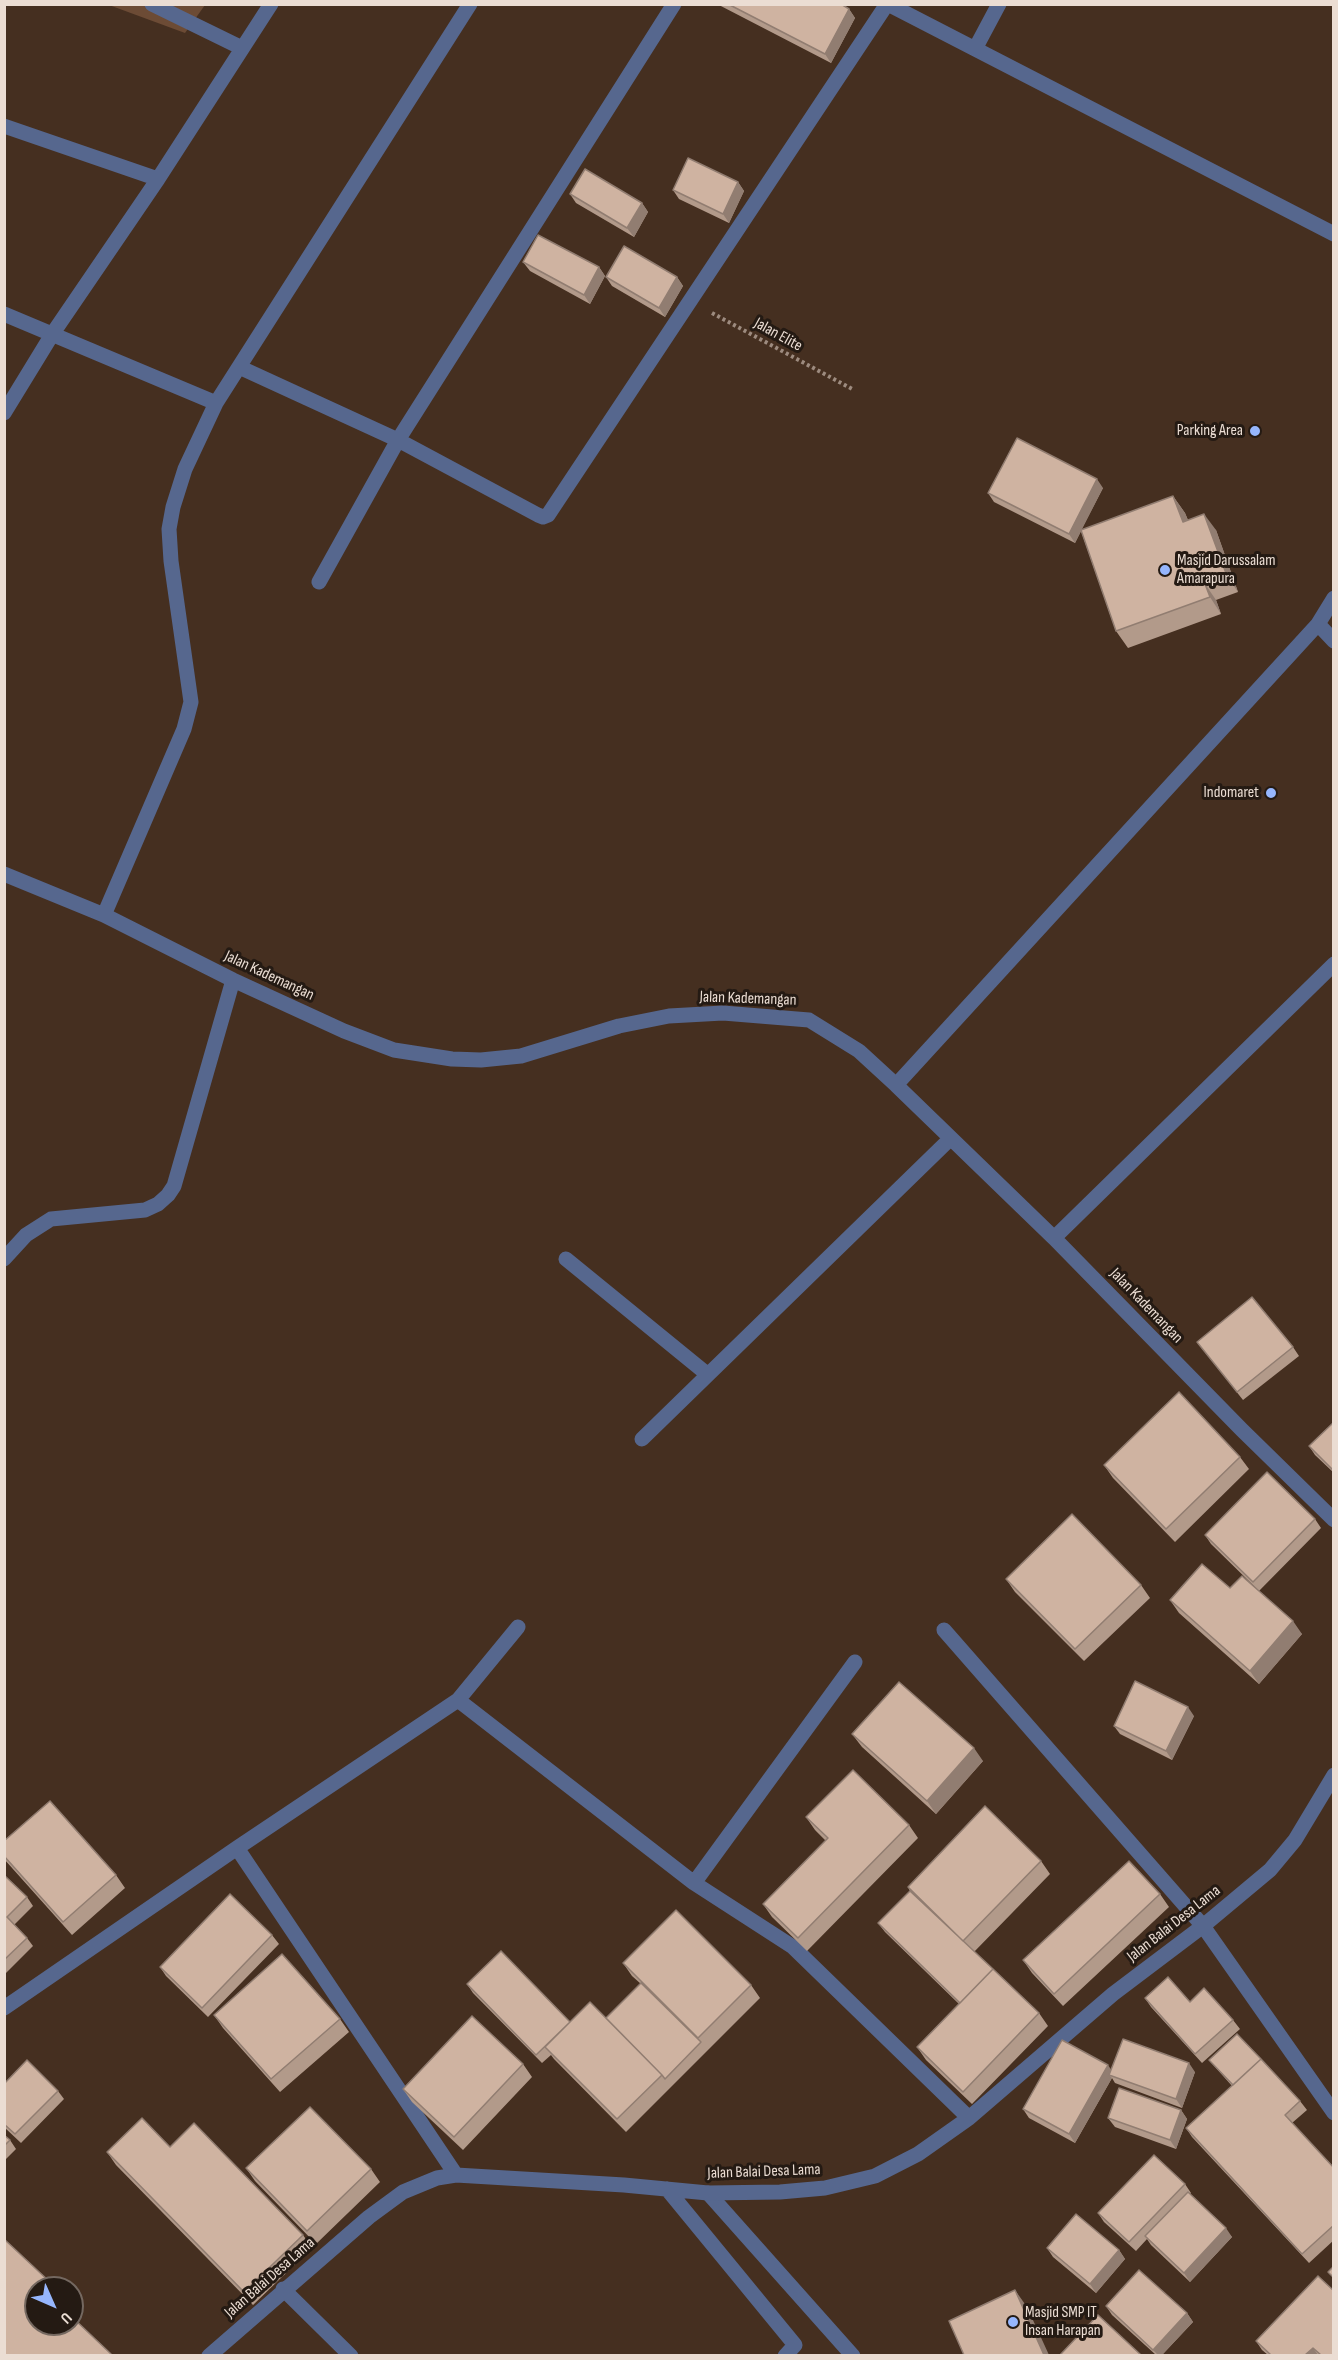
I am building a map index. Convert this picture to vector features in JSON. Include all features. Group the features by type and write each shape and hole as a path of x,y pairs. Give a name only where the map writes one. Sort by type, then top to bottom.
{"street":[{"path":"152,4 242,48"},
{"path":"4,413 53,333 158,179 271,4"},
{"path":"104,915 184,729 191,702 171,561 169,529 173,507 185,469 216,403 470,4"},
{"path":"319,582 398,440 674,4"},
{"path":"239,367 398,440 545,516 552,509 887,4 1334,234"},
{"path":"975,49 999,4"},
{"path":"4,126 158,179"},
{"path":"4,314 216,403"},
{"path":"896,1085 1318,624 1334,598"},
{"path":"1318,624 1334,641"},
{"name":"Jalan Kademangan","path":"4,874 104,915 233,980 344,1031 394,1050 452,1059 481,1060 521,1056 619,1026 669,1016 723,1013 809,1020 859,1051 896,1085 1054,1238 1242,1430 1334,1520"},
{"path":"1054,1238 1334,964"},
{"path":"4,1259 26,1234 51,1219 146,1210 158,1204 168,1195 174,1186 233,980"},
{"path":"642,1439 950,1138"},
{"path":"566,1259 707,1374"},
{"path":"4,2008 458,1700 518,1627"},
{"path":"944,1630 1203,1926 1334,2113"},
{"path":"694,1883 855,1662"},
{"path":"458,1700 694,1883 793,1947 969,2118"},
{"name":"Jalan Balai Desa Lama","path":"209,2355 283,2289 403,2192 420,2183 456,2175 708,2193 780,2192 813,2189 875,2176 918,2154 969,2118 1113,1994 1203,1926 1284,1855 1334,1775"},
{"path":"237,1848 456,2175"},
{"path":"667,2189 795,2345 785,2355"},
{"path":"708,2193 853,2355"},
{"path":"283,2289 351,2355"}],"path":[{"name":"Jalan Elite","path":"690,301 854,390"}],"shaded area":[{"path":"109,5 205,5 185,33"}],"building":[{"path":"728,4 841,4 849,9 825,54"},
{"path":"688,158 738,182 723,214 673,190"},
{"path":"585,169 642,203 627,228 570,194"},
{"path":"538,235 599,267 584,295 523,262"},
{"path":"624,246 677,277 659,308 606,277"},
{"path":"1017,438 1097,479 1069,534 988,493"},
{"name":"Masjid Darussalam Amarapura","path":"1173,496 1183,522 1204,514 1227,576 1205,584 1210,597 1116,631 1081,530"},
{"path":"1252,1297 1293,1347 1237,1392 1197,1342"},
{"path":"1179,1392 1240,1457 1166,1529 1104,1465"},
{"path":"1334,1422 1334,1471 1309,1446"},
{"path":"1267,1472 1315,1519 1253,1582 1205,1535"},
{"path":"1072,1514 1141,1585 1075,1649 1006,1579"},
{"path":"1202,1564 1230,1588 1242,1576 1293,1621 1250,1671 1170,1600"},
{"path":"1135,1681 1188,1707 1166,1751 1114,1726"},
{"path":"899,1682 974,1748 927,1801 852,1734"},
{"path":"853,1770 909,1825 798,1938 763,1904 828,1838 806,1817"},
{"path":"50,1801 116,1875 63,1922 4,1856 4,1841"},
{"path":"985,1806 1041,1861 963,1941 908,1887"},
{"path":"1129,1861 1160,1894 1054,1994 1023,1960"},
{"path":"4,1875 27,1897 7,1917 27,1938 4,1960"},
{"path":"910,1891 993,1969 960,2003 878,1923"},
{"path":"230,1894 272,1935 202,2008 160,1967"},
{"path":"676,1910 751,1985 698,2038 623,1963"},
{"path":"501,1951 570,2022 536,2055 467,1984"},
{"path":"282,1954 340,2019 271,2079 214,2015"},
{"path":"993,1969 1039,2013 963,2092 917,2047"},
{"path":"1168,1977 1190,2002 1204,1988 1233,2020 1195,2054 1145,1998"},
{"path":"641,1983 701,2042 665,2079 606,2018"},
{"path":"590,2002 662,2075 617,2119 545,2047"},
{"path":"472,2016 523,2064 454,2137 403,2089"},
{"path":"1237,2034 1261,2059 1233,2085 1209,2060"},
{"path":"1123,2039 1189,2063 1176,2099 1109,2075"},
{"path":"1062,2040 1108,2065 1069,2134 1023,2109"},
{"path":"1261,2059 1300,2101 1285,2115 1334,2168 1334,2225 1302,2254 1186,2128"},
{"path":"27,2060 58,2091 15,2134 4,2124 4,2084"},
{"path":"1119,2088 1181,2110 1170,2140 1108,2118"},
{"path":"310,2107 371,2169 307,2231 246,2168"},
{"path":"142,2118 170,2147 194,2123 303,2235 244,2292 107,2152"},
{"path":"4,2135 10,2140 4,2146"},
{"path":"1154,2155 1185,2184 1129,2242 1098,2213"},
{"path":"1188,2192 1226,2228 1184,2273 1145,2236"},
{"path":"1076,2214 1119,2250 1090,2284 1047,2248"},
{"path":"4,2239 43,2276 24,2276 24,2336 84,2336 84,2328 111,2354 4,2355"},
{"path":"1334,2266 1334,2278 1328,2272"},
{"path":"1139,2270 1187,2313 1153,2350 1106,2306"},
{"path":"1318,2276 1334,2291 1334,2355 1321,2355 1313,2348 1305,2355 1271,2355 1256,2341"},
{"name":"Masjid SMP IT Insan Harapan","path":"1015,2290 1044,2355 964,2355 949,2321"},
{"path":"1098,2315 1141,2355 1060,2355"}],"place":[{"name":"Parking Area","path":"1255,431"},
{"name":"Masjid Darussalam Amarapura","path":"1165,570"},
{"name":"Indomaret","path":"1271,793"},
{"name":"Masjid SMP IT Insan Harapan","path":"1013,2322"}]}
